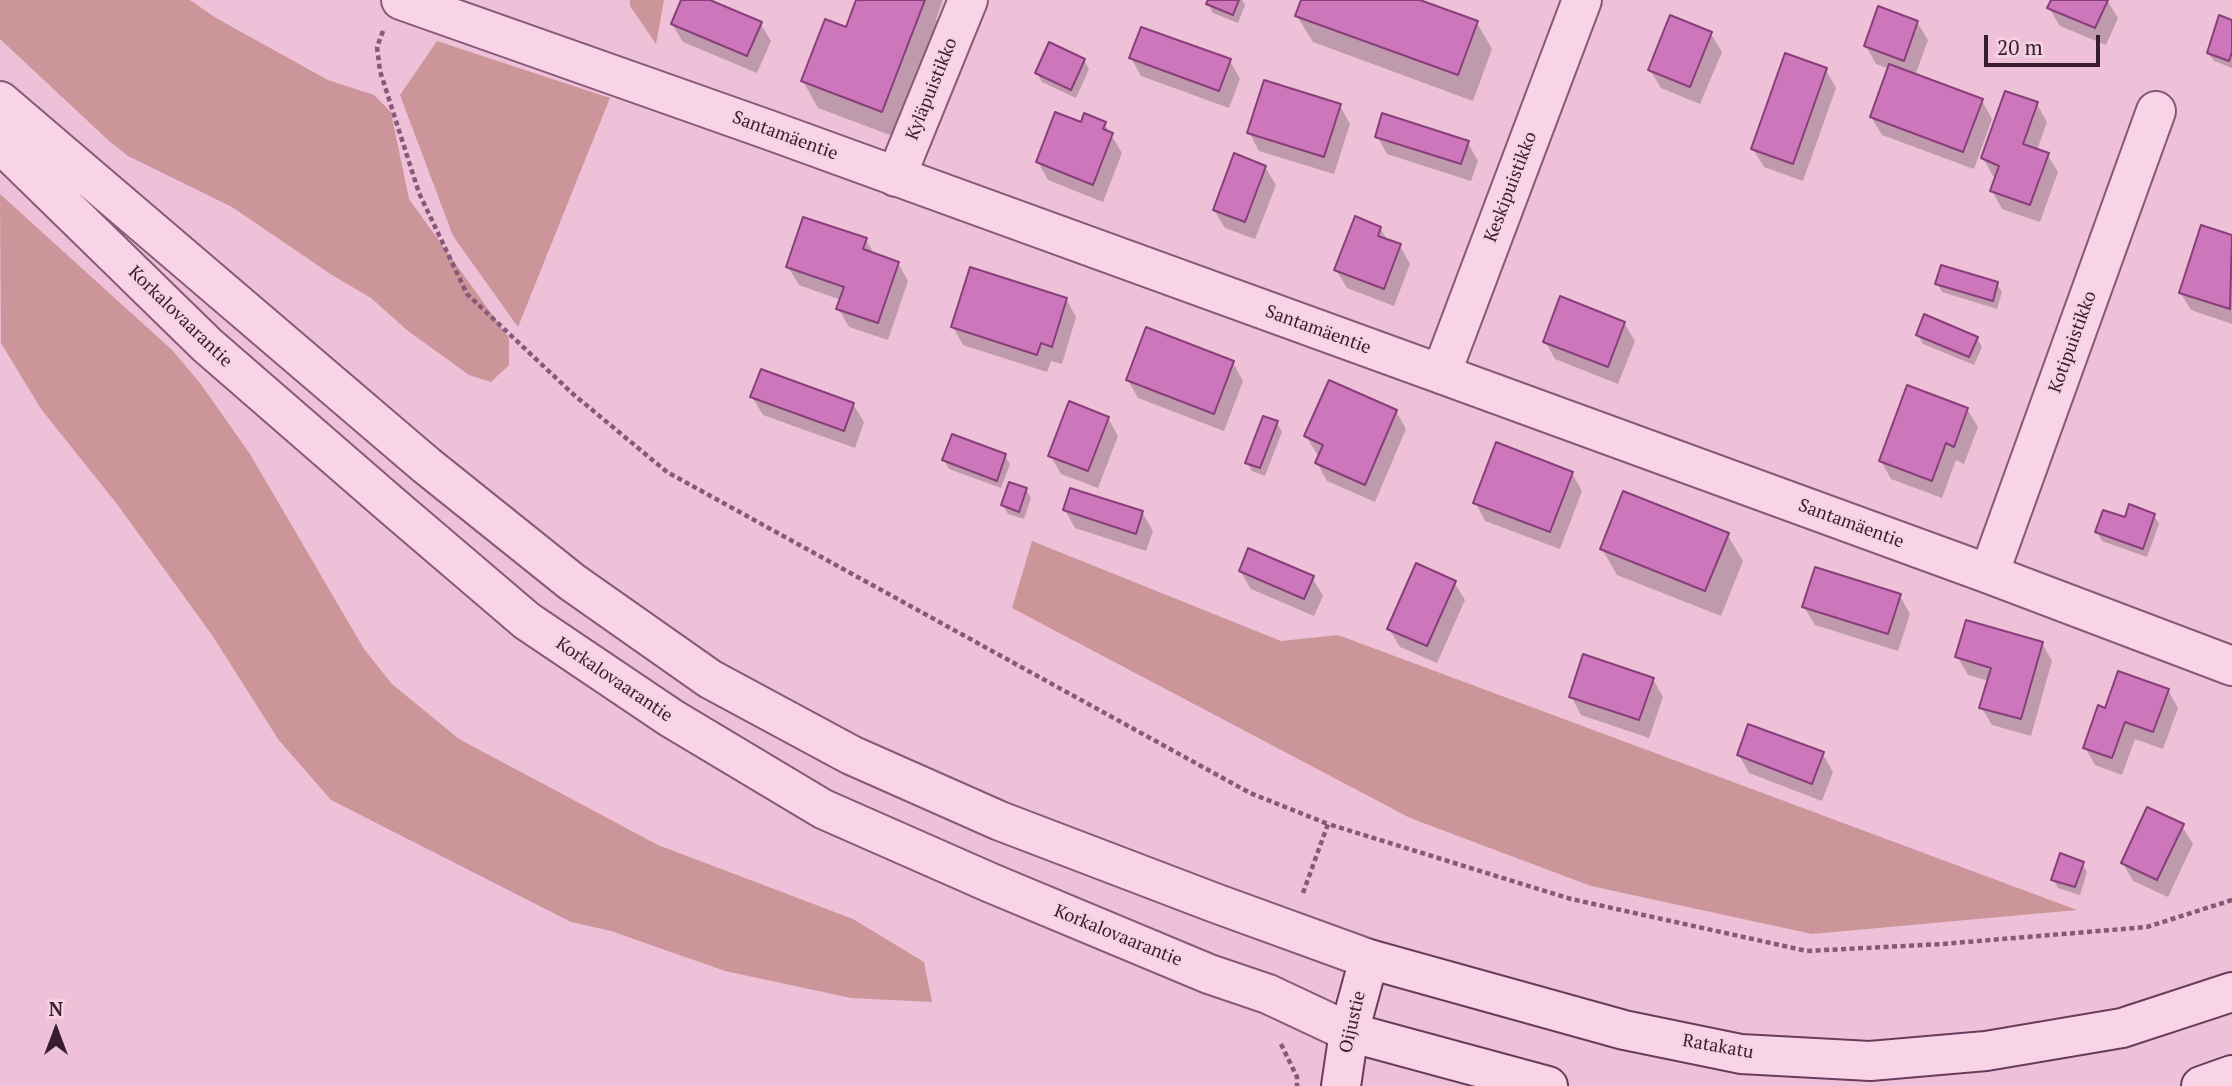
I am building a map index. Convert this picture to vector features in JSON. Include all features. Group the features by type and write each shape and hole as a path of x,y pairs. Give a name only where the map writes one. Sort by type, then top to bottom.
{"street":[{"name":"Kyläpuistikko","path":"896,177 968,0"},
{"name":"Keskipuistikko","path":"1441,374 1582,0"},
{"name":"Santamäentie","path":"394,12 896,177 1989,574 2232,666"},
{"name":"Ratakatu","path":"0,101 426,465 572,582 710,678 851,755 1000,821 1215,904 1369,959 1624,1030 1741,1054 1870,1061 1986,1051 2122,1028 2232,992"},
{"name":"Kotipuistikko","path":"1989,574 2156,111"},
{"name":"Korkalovaarantie","path":"0,143 207,345 390,504 527,621 659,710 823,809 991,884 1209,974 1269,1007 1349,1032"},
{"name":"Oijustie","path":"1341,1086 1349,1032 1369,959"},
{"path":"1349,1032 1548,1086"},
{"path":"2201,1086 2232,1075"}],"path":[{"path":"394,12 377,47 380,71 419,193 467,295 573,394 667,472 1250,793 1328,824 1572,899 1807,951 1942,944 2147,927 2232,900"},
{"path":"1290,929 1328,824"},
{"path":"1269,1007 1297,1077 1297,1086"}],"shaded area":[{"path":"0,0 190,0 216,18 328,80 374,95 391,112 409,199 509,338 509,365 491,382 469,375 408,331 371,298 332,275 232,207 128,156 0,39"},
{"path":"630,0 664,0 656,44 630,6"},
{"path":"437,41 610,98 518,327 453,236 400,95"},
{"path":"0,194 172,350 200,383 250,454 364,649 392,684 459,739 658,845 853,919 924,962 932,1002 851,998 725,971 611,931 571,922 331,800 278,739 212,635 117,504 41,409 1,343"},
{"path":"1032,541 1281,641 1338,635 2077,910 1812,934 1591,886 1410,818 1012,608"}],"building":[{"path":"681,0 710,0 762,22 747,56 671,24"},
{"path":"856,0 925,0 882,112 801,81 825,19 846,27"},
{"path":"1208,0 1239,0 1233,15 1206,4"},
{"path":"1301,0 1420,0 1478,21 1458,75 1295,16"},
{"path":"2051,0 2108,0 2095,28 2047,8"},
{"path":"1878,6 1918,21 1904,61 1864,46"},
{"path":"1670,15 1712,32 1690,87 1648,70"},
{"path":"2219,15 2232,20 2232,52 2229,61 2207,53"},
{"path":"1141,27 1231,59 1219,91 1129,58"},
{"path":"1049,42 1085,59 1071,90 1035,73"},
{"path":"1785,53 1827,68 1793,164 1751,149"},
{"path":"1889,64 1983,99 1963,152 1870,117"},
{"path":"1264,80 1341,104 1324,157 1247,133"},
{"path":"2005,91 2038,102 2023,144 2049,153 2030,205 1990,191 1999,166 1981,158"},
{"path":"1055,112 1081,122 1084,113 1106,122 1103,129 1113,133 1093,185 1036,162"},
{"path":"1382,113 1469,141 1461,164 1375,137"},
{"path":"1234,153 1266,166 1245,222 1213,210"},
{"path":"1355,216 1381,227 1378,236 1401,244 1384,289 1334,270"},
{"path":"803,217 867,238 863,249 899,262 878,323 836,309 844,287 786,267"},
{"path":"2201,225 2232,235 2230,309 2179,293"},
{"path":"1941,265 1998,282 1993,301 1935,284"},
{"path":"970,267 1067,298 1052,347 1041,343 1037,355 951,327"},
{"path":"1560,296 1625,322 1608,367 1543,342"},
{"path":"1924,314 1978,337 1969,357 1916,335"},
{"path":"1146,327 1234,361 1214,414 1126,380"},
{"path":"761,369 854,403 844,431 750,397"},
{"path":"1329,380 1397,410 1365,485 1315,463 1323,445 1304,436"},
{"path":"1907,385 1968,408 1954,447 1946,443 1932,481 1879,461"},
{"path":"1069,401 1109,417 1088,471 1048,456"},
{"path":"1263,416 1278,421 1260,468 1245,463"},
{"path":"952,434 1006,454 997,481 942,460"},
{"path":"1496,442 1573,472 1550,532 1473,503"},
{"path":"1009,482 1027,488 1019,512 1001,505"},
{"path":"1070,488 1143,511 1136,534 1063,510"},
{"path":"1623,491 1729,533 1705,591 1600,549"},
{"path":"2129,504 2155,514 2143,549 2095,532 2103,510 2125,517"},
{"path":"1248,548 1314,576 1304,599 1239,571"},
{"path":"1416,563 1456,581 1427,646 1387,629"},
{"path":"1815,567 1901,594 1888,634 1802,607"},
{"path":"1966,620 2043,642 2021,719 1979,708 1991,668 1955,657"},
{"path":"1583,654 1654,678 1639,720 1569,697"},
{"path":"2118,671 2169,689 2153,732 2125,722 2112,758 2083,748 2098,705 2105,708"},
{"path":"1748,724 1824,752 1812,784 1737,755"},
{"path":"2147,807 2184,824 2157,880 2121,863"},
{"path":"2060,853 2084,862 2075,887 2051,880"}]}
